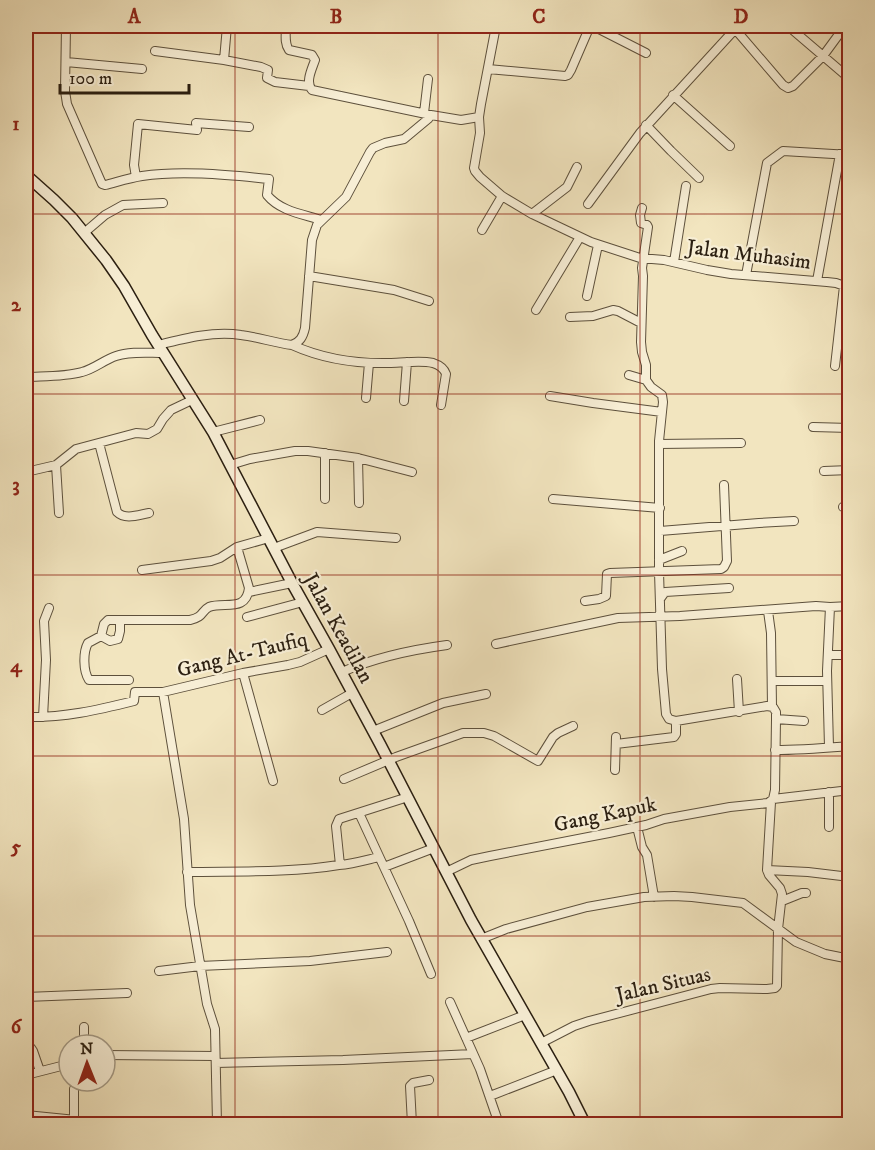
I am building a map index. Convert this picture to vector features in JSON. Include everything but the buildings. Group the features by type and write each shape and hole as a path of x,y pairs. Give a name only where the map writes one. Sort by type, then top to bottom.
{"main road":[{"name":"Jalan Keadilan","path":"26,175 72,218 106,260 179,375 192,400 235,464 291,581 329,649 345,671 352,693 434,848 454,867 481,939 525,1015 545,1040 557,1070 585,1125"}],"street":[{"path":"66,26 65,91 67,104 102,184 158,175 204,174 268,179 267,195 272,201 280,207 321,220"},
{"path":"224,60 227,26"},
{"path":"286,26 285,41 289,50 312,54 314,57 309,86"},
{"path":"154,51 266,68 267,78 275,82 309,86 312,90 461,120 479,117 496,26"},
{"path":"488,69 568,75 591,26 646,53"},
{"path":"789,26 849,79"},
{"path":"588,204 633,140 737,27 787,88 793,86 823,56 845,26"},
{"path":"66,62 142,69"},
{"path":"291,345 300,340 305,328 312,240 317,225 346,197 374,148 404,139 428,119 428,79"},
{"path":"673,95 730,146"},
{"name":"Jalan Muhasim","path":"479,117 480,134 474,168 480,177 502,196 532,214 580,237 609,249 643,258 718,272 817,281 847,287"},
{"path":"136,177 134,165 138,124 197,130 196,123 249,127"},
{"path":"646,125 699,178"},
{"path":"746,275 767,163 783,151 849,155"},
{"path":"817,281 840,154"},
{"path":"532,214 567,187 577,167"},
{"path":"674,262 686,186"},
{"path":"482,231 502,196"},
{"path":"84,232 105,214 123,205 164,203"},
{"path":"642,208 640,223 648,227 643,258 641,347 646,365 646,380 662,395 663,402 659,444 659,572 665,710 669,719 676,721 772,707"},
{"path":"536,310 580,237"},
{"path":"587,296 598,245"},
{"path":"309,276 394,290 429,301"},
{"path":"835,366 847,287"},
{"path":"570,317 593,316 613,310 641,323"},
{"path":"26,377 81,373 118,355 161,349 196,336 241,335 291,345 316,356 332,359 369,363 433,363 444,369 446,374 441,405"},
{"path":"404,401 407,362"},
{"path":"366,398 369,363"},
{"path":"629,375 646,380"},
{"path":"550,396 662,412"},
{"path":"26,472 56,465 76,449 136,433 148,434 157,429 171,410 192,400"},
{"path":"213,432 260,420"},
{"path":"813,427 849,428"},
{"path":"99,442 117,512 127,517 149,513"},
{"path":"659,444 741,443"},
{"path":"235,464 295,451 308,451 358,458 412,472"},
{"path":"325,453 325,499"},
{"path":"358,458 359,502"},
{"path":"56,465 59,513"},
{"path":"824,471 849,470"},
{"path":"585,601 606,596 607,574 610,573 721,569 724,567 727,561 724,485"},
{"path":"553,499 660,508"},
{"path":"660,531 794,521"},
{"path":"142,570 211,561 237,547 271,543 317,532 396,538"},
{"path":"129,680 92,681 87,678 86,645 101,636 106,621 190,620 199,618 210,607 238,604 249,590 237,547"},
{"path":"659,560 682,551"},
{"path":"249,590 291,581"},
{"path":"660,599 666,592 729,588"},
{"path":"247,618 303,602"},
{"path":"496,645 618,618 660,618 816,606 849,606"},
{"path":"829,747 827,681 830,607"},
{"path":"26,717 43,717 46,660 44,621 49,608"},
{"path":"768,611 771,633 772,707 775,710 776,719 775,794 772,800 767,870 781,891 778,929"},
{"path":"101,636 110,641 118,639 120,621"},
{"path":"345,671 386,656 447,645"},
{"name":"Gang At-Taufiq","path":"43,717 71,715 134,701 135,692 163,692 300,662 329,649"},
{"path":"828,655 849,655"},
{"path":"243,673 273,781"},
{"path":"737,679 739,712"},
{"path":"772,681 827,681"},
{"path":"163,692 184,819 190,905 207,1004 215,1029 217,1125"},
{"path":"322,710 352,693"},
{"path":"373,731 443,703 486,694"},
{"path":"776,719 804,721"},
{"path":"615,770 616,740 674,737 676,721"},
{"path":"344,779 463,733 474,732 494,736 538,761 553,737 573,726"},
{"path":"775,750 849,747"},
{"name":"Gang Kapuk","path":"454,867 490,856 609,833 664,819 772,800 849,790"},
{"path":"829,792 830,827"},
{"path":"340,865 336,822 339,819 408,797"},
{"path":"359,813 410,921 431,974"},
{"path":"637,827 642,847 647,855 654,897"},
{"path":"384,867 434,848"},
{"path":"187,872 281,870 340,865 379,857"},
{"path":"767,870 849,877"},
{"path":"782,901 806,893"},
{"path":"481,939 506,929 587,907 654,897 692,897 743,903 807,947 849,959"},
{"name":"Jalan Situas","path":"545,1040 574,1026 603,1016 711,989 775,988 778,929"},
{"path":"159,971 200,966 309,961 387,952"},
{"path":"26,997 127,993"},
{"path":"450,1002 490,1096 499,1125"},
{"path":"466,1038 525,1015"},
{"path":"84,1027 84,1033"},
{"path":"26,1037 26,1047 33,1051 40,1071"},
{"path":"117,1055 216,1059 343,1060 473,1054"},
{"path":"26,1075 57,1067"},
{"path":"490,1096 557,1070"},
{"path":"412,1125 410,1086 413,1083 429,1080"},
{"path":"74,1093 74,1123"},
{"path":"26,1115 56,1122 116,1125"}]}
